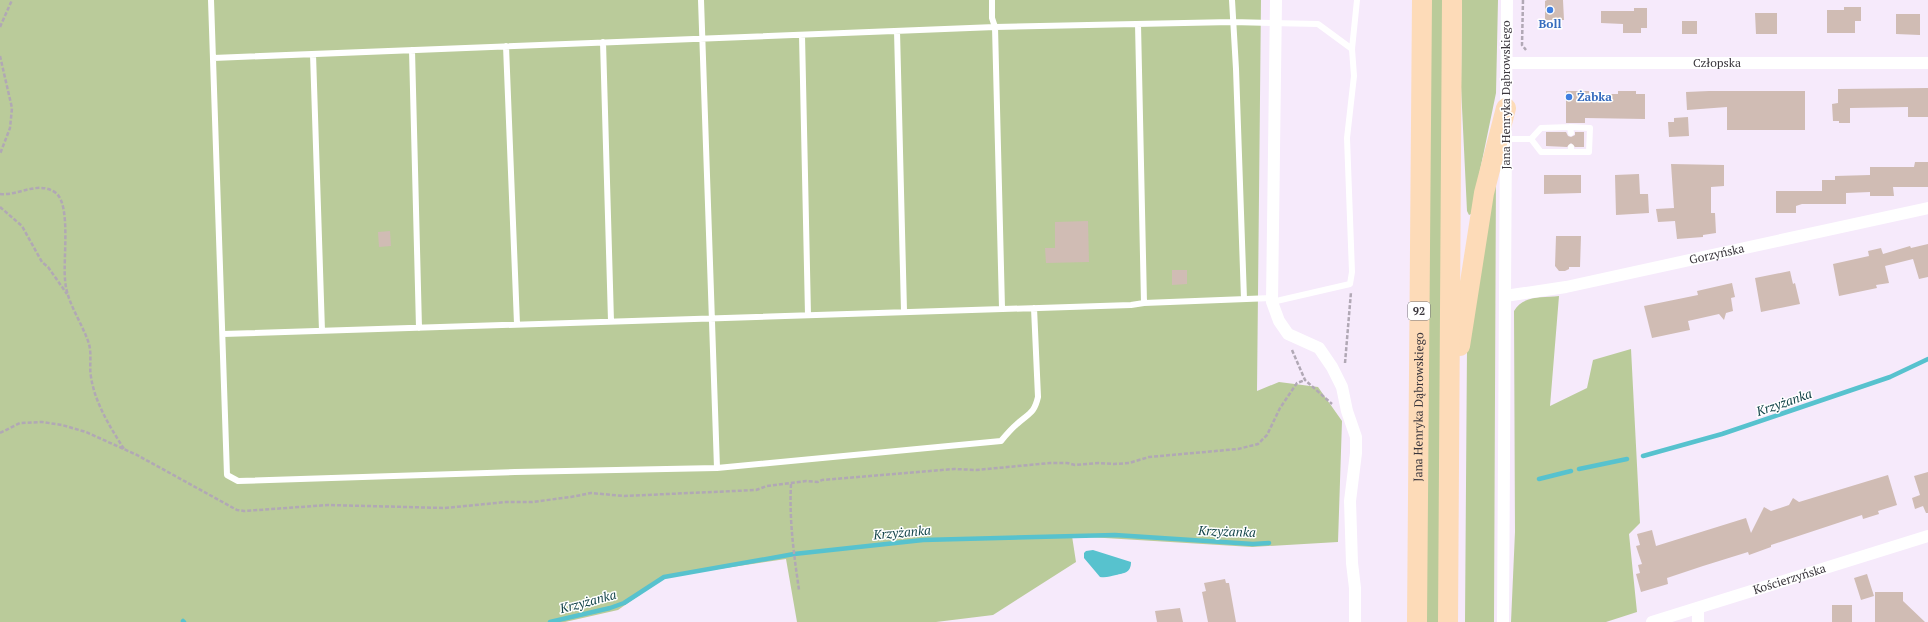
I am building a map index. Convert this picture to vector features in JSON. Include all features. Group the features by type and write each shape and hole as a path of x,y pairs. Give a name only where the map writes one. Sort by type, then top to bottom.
{"main road":[{"name":"Jana Henryka Dąbrowskiego","path":"1417,622 1422,0"},
{"path":"1448,622 1452,0"},
{"path":"1449,423 1484,193 1506,108"}],"street":[{"path":"1276,0 1272,300 1279,321 1288,334 1319,348 1332,367 1342,387 1347,411 1356,437 1356,453 1350,501 1352,563 1356,588 1355,622"},
{"name":"Jana Henryka Dąbrowskiego","path":"1503,622 1507,0"},
{"name":"Człopska","path":"1506,63 1928,63"},
{"name":"Gorzyńska","path":"1505,296 1566,287 1928,208"},
{"name":"Kościerzyńska","path":"1652,622 1928,536"},
{"path":"1698,608 1698,622"}],"lane":[{"path":"211,0 227,475 238,481 515,472 717,468 1001,441 1018,422 1032,413 1037,402 1038,369 1034,308"},
{"path":"702,0 717,468"},
{"path":"992,0 992,18 995,27 1002,308"},
{"path":"1232,0 1232,22 1236,69 1244,299"},
{"path":"223,334 904,311 1131,305 1144,303 1244,299 1272,300 1350,284 1352,272 1347,138 1354,76 1352,49 1357,0"},
{"path":"213,58 995,27 1232,22 1318,24 1352,49"},
{"path":"1138,24 1144,303"},
{"path":"897,31 904,311"},
{"path":"802,35 808,315"},
{"path":"603,42 611,321"},
{"path":"506,46 517,324"},
{"path":"412,50 420,328"},
{"path":"313,54 322,331"},
{"path":"1541,128 1571,130 1590,128 1589,152 1571,150 1541,152 1532,139 1541,128"},
{"path":"1506,139 1532,139"}],"path":[{"path":"0,27 12,0"},
{"path":"0,56 12,108 10,128 0,154"},
{"path":"0,194 34,188 51,190 62,199 66,239 64,279 67,294"},
{"path":"0,207 22,226 42,262 48,267 67,294 81,323 89,345 91,376 97,399 112,431 124,449"},
{"path":"1342,387 1352,296 1350,284"},
{"path":"1288,334 1292,354 1305,380 1332,405 1347,411"},
{"path":"791,484 790,515 793,557 799,590"}],"green space":[{"path":"0,0 1261,0 1257,391 1279,382 1318,387 1342,421 1338,542 1252,547 1072,536 1076,562 993,615 936,622 797,622 786,559 665,577 618,610 565,622 0,622"},
{"path":"1430,0 1444,0 1439,622 1426,622"},
{"path":"1462,0 1498,0 1496,93 1471,214 1469,215 1467,211 1461,87"},
{"path":"1496,170 1494,622 1465,622 1467,347"},
{"path":"1559,296 1550,406 1587,388 1593,360 1631,349 1640,523 1629,534 1637,612 1606,622 1511,622 1515,532 1514,311 1522,302 1534,298"}],"water":[{"path":"1093,550 1131,562 1131,566 1122,574 1100,577 1084,558 1084,553 1086,551"}],"building":[{"path":"1563,0 1564,20 1545,20 1545,1"},
{"path":"1844,7 1861,7 1861,21 1855,21 1855,33 1827,33 1827,10 1844,10"},
{"path":"1634,8 1647,8 1647,28 1641,28 1641,33 1623,33 1623,24 1601,23 1601,11 1634,11"},
{"path":"1755,13 1777,13 1777,34 1756,34"},
{"path":"1896,14 1920,14 1920,35 1896,34"},
{"path":"1682,21 1697,21 1697,34 1682,34"},
{"path":"1928,88 1928,117 1908,117 1908,107 1850,108 1850,123 1839,123 1839,121 1833,121 1832,104 1838,103 1838,89"},
{"path":"1566,91 1589,91 1589,94 1618,94 1618,91 1636,91 1636,94 1645,94 1645,119 1585,118 1585,123 1566,123"},
{"path":"1805,91 1805,130 1727,130 1727,107 1687,110 1686,92"},
{"path":"1688,117 1689,136 1669,137 1668,122 1674,122 1674,118"},
{"path":"1546,132 1566,132 1568,136 1571,137 1575,135 1575,132 1584,132 1584,147 1575,147 1571,143 1567,147 1546,146"},
{"path":"1915,162 1928,162 1928,187 1893,187 1894,196 1870,196 1870,192 1846,193 1846,204 1802,204 1796,206 1796,213 1776,213 1776,191 1822,191 1822,180 1835,180 1835,176 1870,175 1870,167 1914,167"},
{"path":"1671,164 1724,165 1724,186 1711,187 1711,213 1715,213 1716,233 1703,235 1703,237 1677,239 1675,221 1658,222 1656,209 1674,208"},
{"path":"1639,174 1640,194 1648,194 1649,213 1616,215 1615,175"},
{"path":"1544,175 1581,175 1581,193 1544,194"},
{"path":"1088,221 1089,262 1046,263 1045,248 1055,248 1055,222"},
{"path":"390,231 391,246 379,247 378,232"},
{"path":"1556,236 1581,236 1580,267 1569,267 1569,269 1565,271 1559,271 1555,266"},
{"path":"1928,244 1928,277 1919,279 1913,259 1885,266 1889,283 1876,285 1877,288 1839,296 1833,264 1869,256 1868,251 1881,248 1883,254 1910,246 1911,248"},
{"path":"1172,270 1187,270 1187,284 1172,285"},
{"path":"1790,271 1793,284 1795,283 1800,304 1761,312 1755,278"},
{"path":"1732,283 1735,297 1731,298 1733,311 1726,313 1724,320 1719,314 1688,321 1690,330 1652,338 1644,306 1698,295 1697,291"},
{"path":"1928,472 1928,513 1926,513 1923,506 1915,509 1912,498 1920,495 1914,476"},
{"path":"1888,475 1897,505 1878,511 1879,514 1863,519 1862,515 1771,545 1771,547 1749,555 1748,552 1703,566 1667,578 1668,584 1641,592 1636,574 1640,573 1638,565 1642,564 1636,546 1640,545 1637,534 1652,530 1656,546 1746,518 1751,533 1764,507 1771,511 1789,505 1793,498 1799,502"},
{"path":"1867,574 1874,596 1861,600 1854,578"},
{"path":"1225,579 1226,583 1229,583 1236,622 1208,622 1202,592 1206,591 1204,583"},
{"path":"1875,592 1903,592 1903,601 1925,622 1875,622"},
{"path":"1832,605 1852,605 1852,622 1832,622"},
{"path":"1180,608 1183,622 1157,622 1155,611"}],"waterway":[{"name":"Krzyżanka","path":"1643,456 1722,434 1890,377 1928,359"},
{"name":"Krzyżanka","path":"1579,469 1627,459"},
{"name":"Krzyżanka","path":"1539,479 1571,471"},
{"name":"Krzyżanka","path":"550,622 610,608 624,603 664,577 794,554 923,540 1115,535 1253,544 1269,543"}],"place":[{"name":"Boll","path":"1550,10"},
{"name":"Żabka","path":"1569,97"}]}
